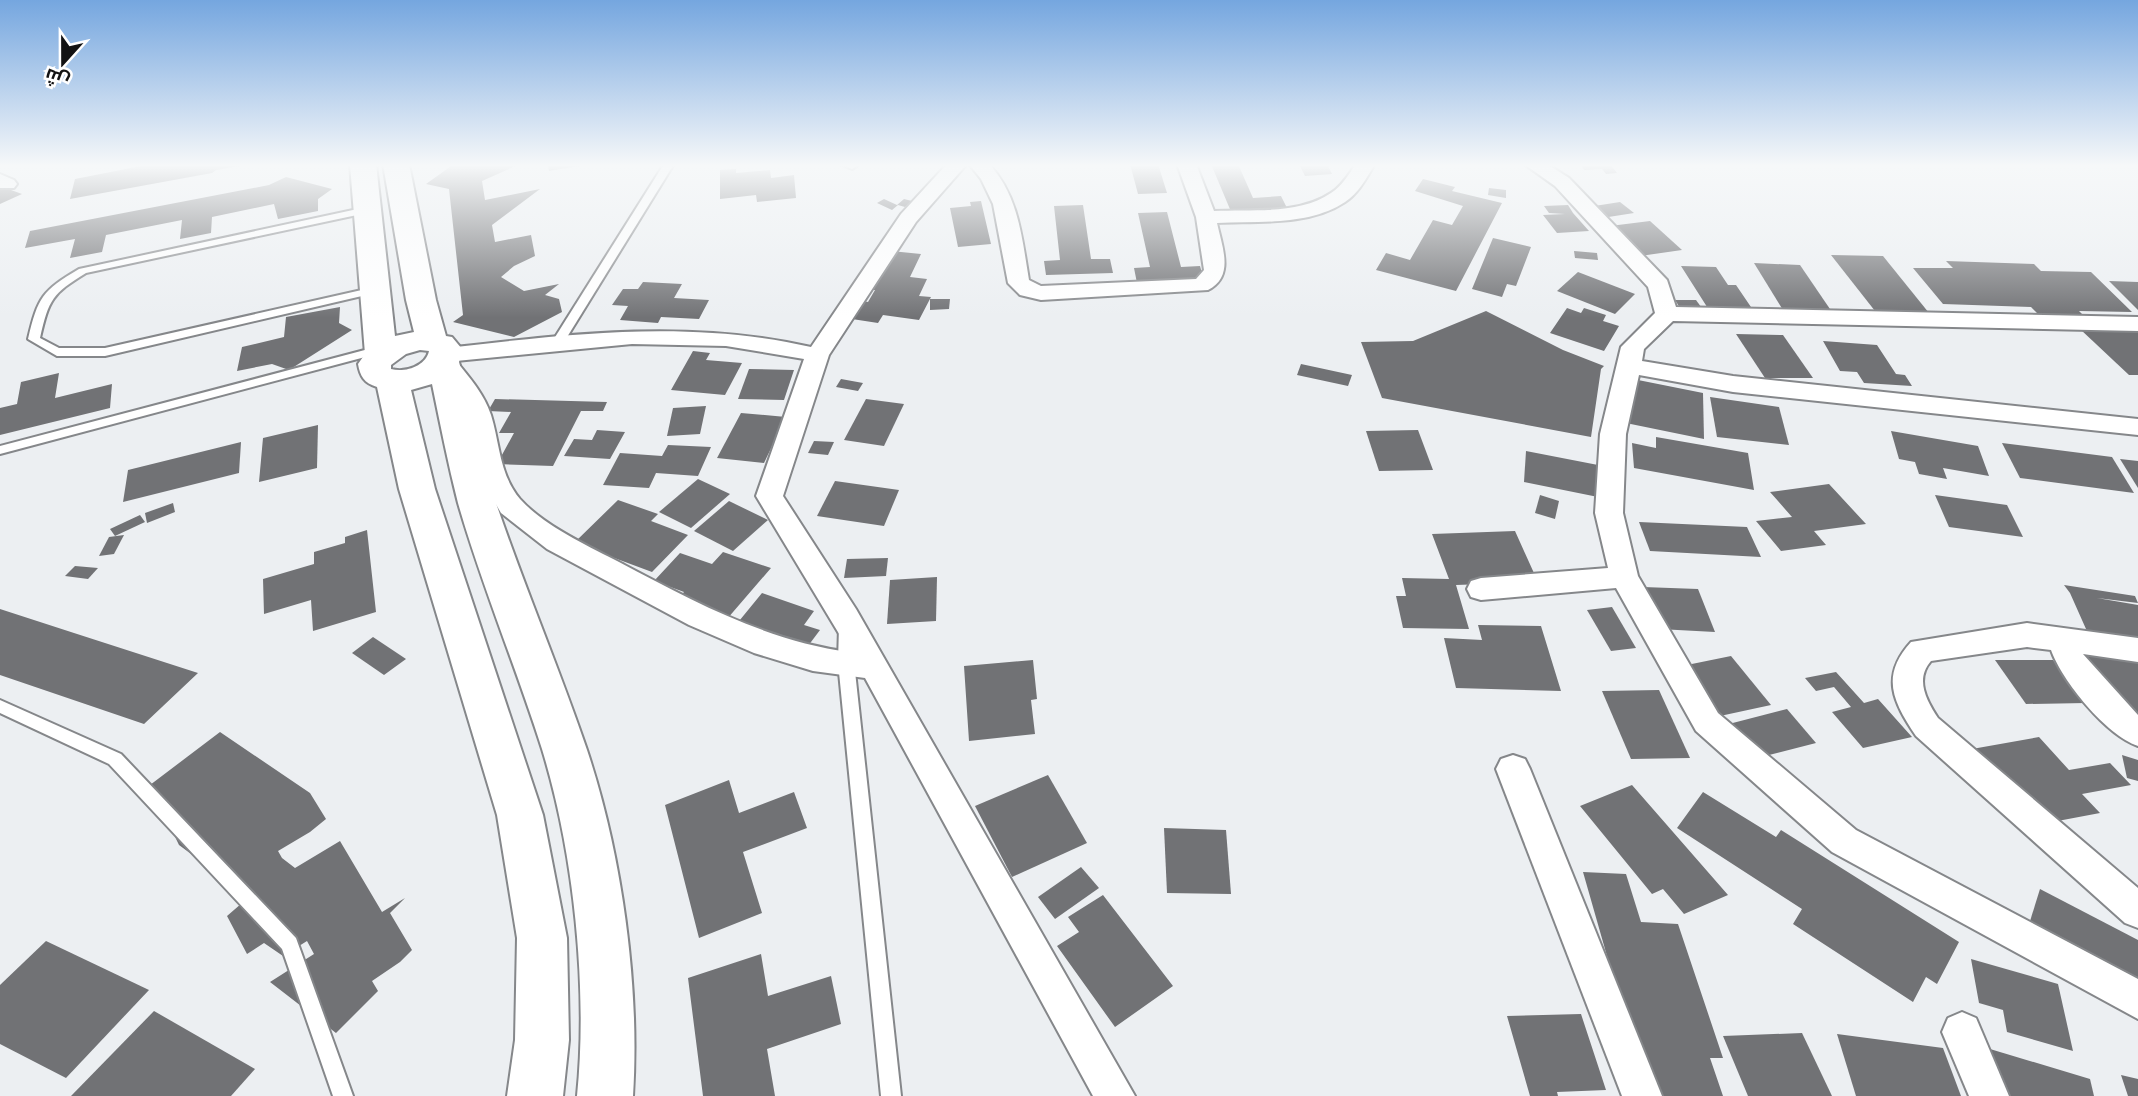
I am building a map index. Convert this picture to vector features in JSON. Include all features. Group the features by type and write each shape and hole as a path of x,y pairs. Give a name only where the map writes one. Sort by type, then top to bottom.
{"main road":[{"path":"368,215 384,362 416,489 520,815 542,938 542,1040 535,1096"},
{"path":"405,215 421,300 441,355 477,503 565,752 590,851 603,955 609,1048 606,1096"},
{"path":"384,362 407,342 441,355"}],"street":[{"path":"911,215 817,355 769,496 846,617 859,664 1115,1096"},
{"path":"1006,215 1019,283 1028,290 1041,293 1200,285 1210,280 1215,270 1206,217 1235,215"},
{"path":"1593,215 1659,285 1667,314"},
{"path":"2138,324 1667,314 1633,347 1613,434 1609,513 1624,577 1707,722 1844,841 2138,1000"},
{"path":"817,355 784,346 720,338 589,339 441,355 468,392 478,414 489,470 511,506 556,542 699,617 765,645 813,659 859,664"},
{"path":"1629,366 1733,384 2138,427"},
{"path":"1480,589 1624,577"},
{"path":"2138,650 2027,635 1922,650 1907,669 1905,681 1908,696 1927,727 2138,911"},
{"path":"2062,640 2072,666 2124,722 2138,733"},
{"path":"1513,769 1642,1096"},
{"path":"1962,1032 1989,1096"}],"lane":[{"path":"343,215 83,271 43,299 34,339 57,352 105,352 375,290"},
{"path":"558,342 636,215"},
{"path":"0,450 384,362"},
{"path":"859,664 891,1096"},
{"path":"0,706 115,759 289,944 343,1096"}],"building":[{"path":"112,215 221,215 212,217 211,233 180,239 182,220 106,235 102,252 70,258 75,239 25,248 30,231"},
{"path":"277,215 297,215 278,219"},
{"path":"452,215 505,215 492,225 495,242 531,235 535,256 514,266 501,277 524,291 559,284 545,295 559,299 562,312 514,337 453,322 463,315"},
{"path":"951,215 984,215 991,244 958,247"},
{"path":"1055,215 1085,215 1091,259 1110,259 1113,273 1046,275 1044,261 1060,260"},
{"path":"1138,215 1168,215 1181,267 1200,266 1204,280 1137,283 1134,268 1150,267"},
{"path":"1458,215 1496,215 1456,291 1376,270 1386,253 1410,260 1433,220 1452,225"},
{"path":"1543,215 1575,215 1589,231 1557,233"},
{"path":"1598,215 1620,215 1602,218"},
{"path":"1650,221 1682,250 1640,256 1610,226"},
{"path":"1493,238 1531,247 1516,286 1507,284 1502,297 1472,289"},
{"path":"891,251 921,254 910,277 927,279 919,296 931,297 919,320 883,315 878,323 852,319 863,301 868,302 875,290 870,290"},
{"path":"1574,251 1597,253 1598,260 1575,258"},
{"path":"1831,255 1883,256 1929,313 1875,311"},
{"path":"1946,261 2034,264 2041,271 2091,272 2132,312 2079,311 2083,315 2038,314 2031,307 1943,304 1913,268 1953,268"},
{"path":"1754,263 1800,265 1832,312 1783,310"},
{"path":"1681,266 1716,267 1728,285 1736,285 1753,310 1709,310"},
{"path":"1578,272 1635,294 1615,314 1557,291"},
{"path":"2109,281 2138,282 2138,310"},
{"path":"643,282 682,284 674,298 709,300 699,319 661,317 658,323 620,320 628,306 612,305 623,289 638,289"},
{"path":"930,299 950,299 949,309 930,310"},
{"path":"1675,300 1696,300 1704,311 1682,311"},
{"path":"340,307 339,323 352,330 289,370 272,364 237,371 242,347 284,337 286,317"},
{"path":"1567,308 1581,313 1584,308 1606,315 1603,321 1619,326 1604,351 1550,333"},
{"path":"1486,311 1563,350 1604,366 1601,369 1591,437 1382,398 1361,342 1413,341"},
{"path":"2138,328 2138,375 2129,375 2080,329"},
{"path":"1736,334 1783,335 1813,378 1765,378"},
{"path":"1823,341 1877,345 1896,374 1905,375 1912,386 1864,383 1857,372 1840,371"},
{"path":"693,351 710,353 706,360 742,363 725,395 671,390"},
{"path":"1301,364 1352,375 1348,386 1297,375"},
{"path":"749,369 794,370 784,400 738,399"},
{"path":"59,373 55,398 112,384 110,408 0,435 0,408 17,404 21,382"},
{"path":"1623,377 1703,393 1704,439 1621,422"},
{"path":"841,379 863,383 858,391 836,387"},
{"path":"1710,397 1779,407 1789,445 1717,437"},
{"path":"495,399 607,402 603,411 581,411 553,466 497,464 514,433 499,433 511,412 488,411"},
{"path":"866,399 904,404 884,446 844,440"},
{"path":"706,406 700,434 667,436 673,408"},
{"path":"741,413 786,417 764,463 717,458"},
{"path":"318,425 317,468 259,482 263,438"},
{"path":"597,430 625,432 610,459 564,456 574,439 592,440"},
{"path":"1418,430 1433,470 1379,471 1366,431"},
{"path":"1891,431 1978,446 1989,476 1943,468 1947,479 1919,474 1915,462 1899,459"},
{"path":"1656,437 1748,453 1754,490 1634,468 1632,443 1656,448"},
{"path":"814,441 834,442 828,455 808,453"},
{"path":"241,442 239,473 123,502 128,470"},
{"path":"2002,443 2112,457 2134,493 2020,478"},
{"path":"668,445 711,447 698,476 656,473 649,488 603,485 620,453 662,456"},
{"path":"1526,451 1598,465 1598,497 1524,482"},
{"path":"2120,459 2138,461 2138,488"},
{"path":"698,479 730,494 691,528 659,512"},
{"path":"835,481 899,490 884,526 817,516"},
{"path":"1829,484 1866,524 1814,531 1826,545 1781,551 1756,521 1792,517 1770,492"},
{"path":"1540,495 1559,501 1555,519 1535,513"},
{"path":"1935,495 2007,505 2023,537 1949,527"},
{"path":"618,500 658,514 651,521 688,535 652,572 574,543"},
{"path":"729,501 768,520 733,551 694,531"},
{"path":"173,503 175,512 147,523 145,513"},
{"path":"140,515 145,522 115,536 110,529"},
{"path":"1639,522 1747,527 1761,557 1650,551"},
{"path":"367,530 376,612 313,631 311,600 264,614 263,579 314,564 314,552 345,543 345,537"},
{"path":"1515,531 1538,582 1456,585 1469,629 1403,628 1396,596 1406,596 1402,578 1449,579 1432,534"},
{"path":"124,535 114,554 99,556 109,537"},
{"path":"723,552 771,568 727,619 676,601 684,592 654,581 680,553 712,564"},
{"path":"888,558 886,576 844,578 847,559"},
{"path":"75,566 98,568 88,579 65,576"},
{"path":"937,577 936,621 887,624 890,580"},
{"path":"2064,585 2135,596 2138,603 2097,598 2138,605 2138,647 2090,638"},
{"path":"1643,587 1698,589 1715,632 1659,629"},
{"path":"762,593 814,611 804,625 820,630 805,650 735,626"},
{"path":"1612,607 1636,648 1611,651 1587,610"},
{"path":"0,609 198,673 144,724 0,675"},
{"path":"1478,625 1541,626 1561,691 1456,688 1444,638 1482,640"},
{"path":"373,637 406,659 384,675 352,653"},
{"path":"2082,652 2138,660 2138,723 2099,684"},
{"path":"1731,656 1771,705 1720,716 1682,666"},
{"path":"1033,660 1037,699 1031,700 1035,734 969,741 964,666"},
{"path":"1995,660 2053,660 2086,703 2026,704"},
{"path":"1836,672 1864,703 1878,699 1912,737 1863,748 1832,712 1851,707 1834,687 1816,691 1805,678"},
{"path":"1659,690 1690,758 1631,759 1602,691"},
{"path":"1787,709 1816,743 1753,759 1725,725"},
{"path":"220,732 310,793 326,819 278,851 282,858 295,868 340,841 382,912 405,898 390,913 412,950 400,962 372,981 378,991 336,1033 270,982 314,954 307,941 283,956 264,943 247,954 227,916 249,897 179,845 150,785"},
{"path":"2039,737 2069,770 2110,763 2131,785 2082,794 2100,813 2047,823 1972,749"},
{"path":"2122,755 2138,760 2138,781 2127,778"},
{"path":"1048,775 1087,843 1012,877 975,806"},
{"path":"729,780 739,813 794,792 807,828 743,852 762,913 699,938 665,805"},
{"path":"1632,785 1728,895 1684,914 1663,889 1652,894 1580,806"},
{"path":"1703,792 1776,837 1781,830 1959,942 1937,984 1926,977 1913,1002 1793,924 1802,909 1677,828"},
{"path":"1164,828 1226,830 1231,894 1167,893"},
{"path":"1081,867 1099,888 1055,919 1038,897"},
{"path":"1583,872 1626,874 1641,922 1678,924 1723,1058 1710,1058 1723,1096 1647,1096"},
{"path":"2040,889 2138,940 2138,995 2026,934"},
{"path":"1103,895 1173,986 1115,1027 1057,946 1079,932 1068,917"},
{"path":"46,941 149,990 66,1078 0,1044 0,985"},
{"path":"761,954 768,996 831,976 841,1024 767,1049 775,1096 703,1096 688,978"},
{"path":"1971,959 2058,984 2073,1051 2007,1032 2003,1010 1979,1003"},
{"path":"154,1011 255,1069 231,1096 71,1096"},
{"path":"1581,1014 1606,1090 1557,1092 1558,1096 1530,1096 1507,1016"},
{"path":"1802,1033 1832,1096 1748,1096 1723,1036"},
{"path":"1837,1034 1943,1048 1961,1096 1856,1096"},
{"path":"1990,1049 2090,1079 2094,1096 1999,1096"},
{"path":"2121,1075 2138,1079 2138,1096 2128,1096"}]}
